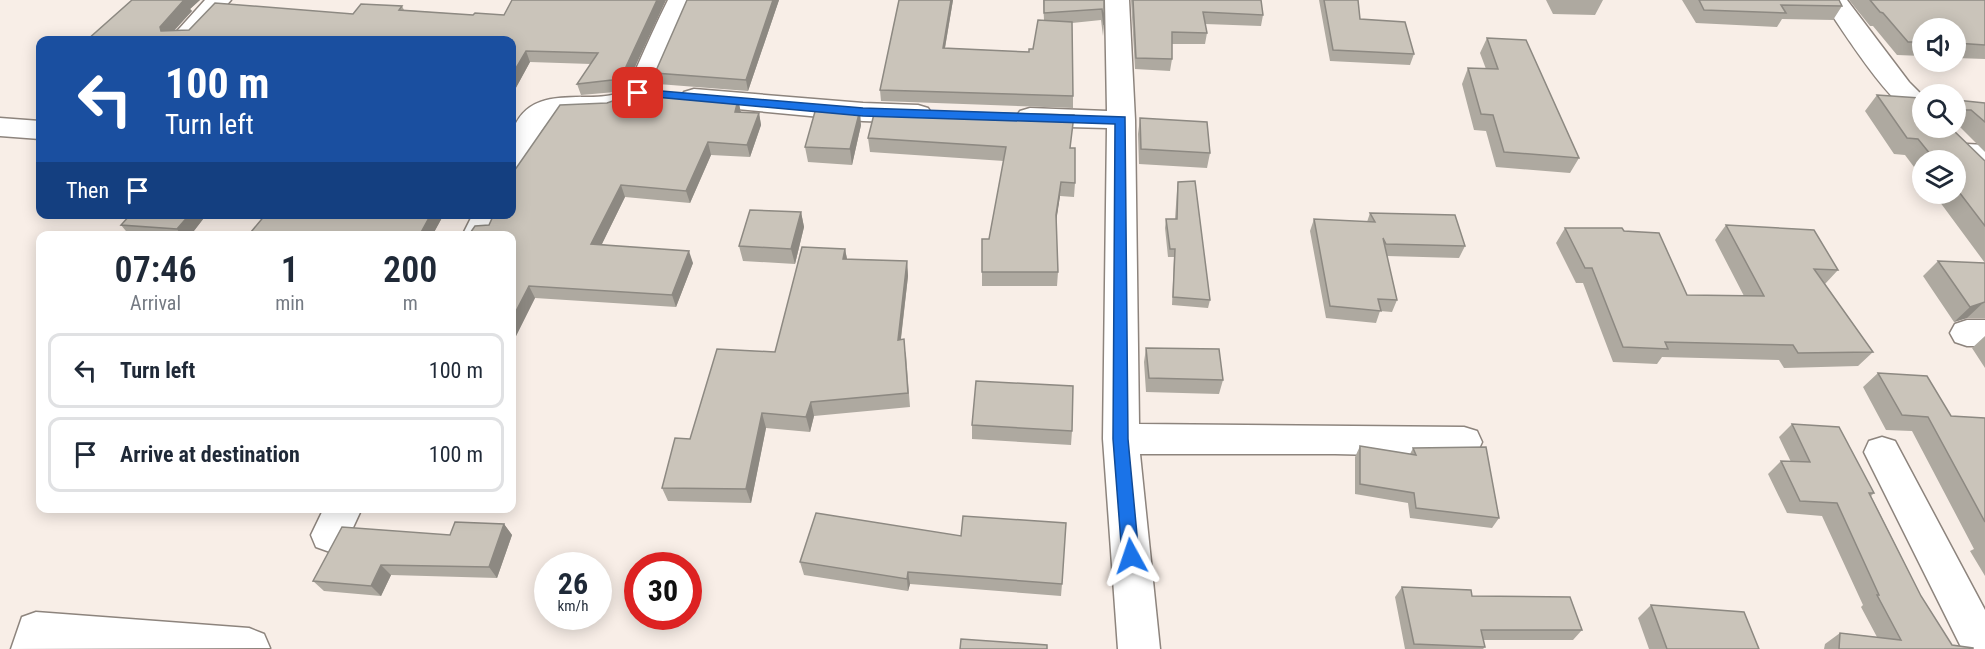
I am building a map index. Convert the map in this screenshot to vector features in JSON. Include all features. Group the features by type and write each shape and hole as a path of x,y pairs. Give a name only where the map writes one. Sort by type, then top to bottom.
{"street":[{"path":"185,36 219,0"},
{"path":"658,94 680,0"},
{"path":"1117,0 1121,120 1120,439 1138,649"},
{"path":"1834,0 1899,88 1912,100"},
{"path":"516,158 533,123 540,115 567,104 609,105 658,94 863,112 945,114"},
{"path":"1004,116 1121,120"},
{"path":"0,127 36,130"},
{"path":"1952,138 1979,160"},
{"path":"1120,439 1335,439 1464,442"},
{"path":"1882,452 1984,649"},
{"path":"32,649 36,631 249,648"}],"building":[{"path":"132,0 184,0 160,27 161,31 189,30 215,3 353,14 361,4 402,6 399,10 504,15 512,0 657,0 624,71 612,80 577,84 598,53 526,51 516,68 516,36 92,36"},
{"path":"687,0 773,0 746,80 655,73"},
{"path":"899,0 951,0 943,48 1029,52 1029,49 1033,49 1038,20 1072,22 1073,96 880,90"},
{"path":"1044,0 1104,0 1104,25 1102,9 1044,13"},
{"path":"1133,0 1261,0 1263,15 1203,12 1207,33 1172,32 1172,59 1136,58"},
{"path":"1324,0 1358,0 1360,19 1405,22 1414,54 1333,50"},
{"path":"1699,0 1839,0 1842,6 1781,5 1786,13 1704,10"},
{"path":"1870,0 1985,0 1985,45 1966,44 1966,18 1912,18 1912,42 1908,42"},
{"path":"1487,38 1526,40 1579,158 1504,152 1493,115 1481,114 1468,68 1498,69"},
{"path":"638,92 738,100 735,112 759,113 747,145 708,142 686,191 621,185 591,244 689,251 672,295 529,286 516,311 516,231 472,231 475,226 489,225 492,219 516,219 516,168 560,105 607,103"},
{"path":"1877,95 1912,97 1912,138 1961,138 1985,161 1985,226 1966,201 1966,150 1927,150 1918,139 1907,138"},
{"path":"1966,101 1985,103 1985,122 1971,110 1966,110"},
{"path":"816,108 860,110 850,149 805,147"},
{"path":"875,110 1074,115 1070,148 1075,148 1075,183 1061,182 1056,215 1058,272 982,272 982,239 989,239 1006,147 868,138"},
{"path":"1140,118 1207,122 1210,153 1141,149"},
{"path":"1195,181 1210,300 1173,297 1175,249 1170,249 1166,219 1177,219 1178,182"},
{"path":"750,210 801,212 791,249 739,246"},
{"path":"1370,213 1455,215 1465,246 1386,244 1383,238 1397,300 1378,299 1381,311 1330,306 1314,219 1375,222"},
{"path":"126,219 186,219 177,229 121,225"},
{"path":"262,219 428,219 422,231 252,231"},
{"path":"1726,225 1814,230 1838,270 1814,269 1873,352 1798,353 1793,345 1665,342 1668,349 1623,347 1592,268 1585,268 1565,228 1622,228 1624,231 1659,233 1687,295 1764,296"},
{"path":"802,247 845,249 843,259 907,261 898,340 904,339 908,393 811,402 806,417 762,413 746,489 662,488 675,438 690,439 717,349 775,352"},
{"path":"1938,261 1985,263 1985,302 1970,307"},
{"path":"1146,348 1219,349 1223,380 1149,378"},
{"path":"1878,373 1927,376 1951,416 1985,418 1985,522 1928,417 1902,415"},
{"path":"976,381 1073,386 1072,431 972,425"},
{"path":"1792,424 1839,427 1874,493 1869,493 1921,596 1952,645 1973,649 1839,649 1840,633 1901,640 1877,595 1879,595 1837,503 1800,501 1781,461 1810,462"},
{"path":"1360,446 1416,455 1413,448 1486,447 1499,518 1416,508 1414,493 1360,484"},
{"path":"816,513 961,536 963,516 1066,523 1062,584 908,572 907,579 800,562"},
{"path":"455,522 504,524 489,567 381,565 371,586 313,581 342,527 450,535"},
{"path":"1402,587 1471,590 1472,596 1570,597 1582,630 1481,630 1485,647 1414,644"},
{"path":"1651,605 1744,612 1759,649 1667,649"},
{"path":"961,639 1047,645 1047,649 960,649"}],"route":[{"path":"638,93 863,112 1121,120 1120,439 1131,556"}]}
